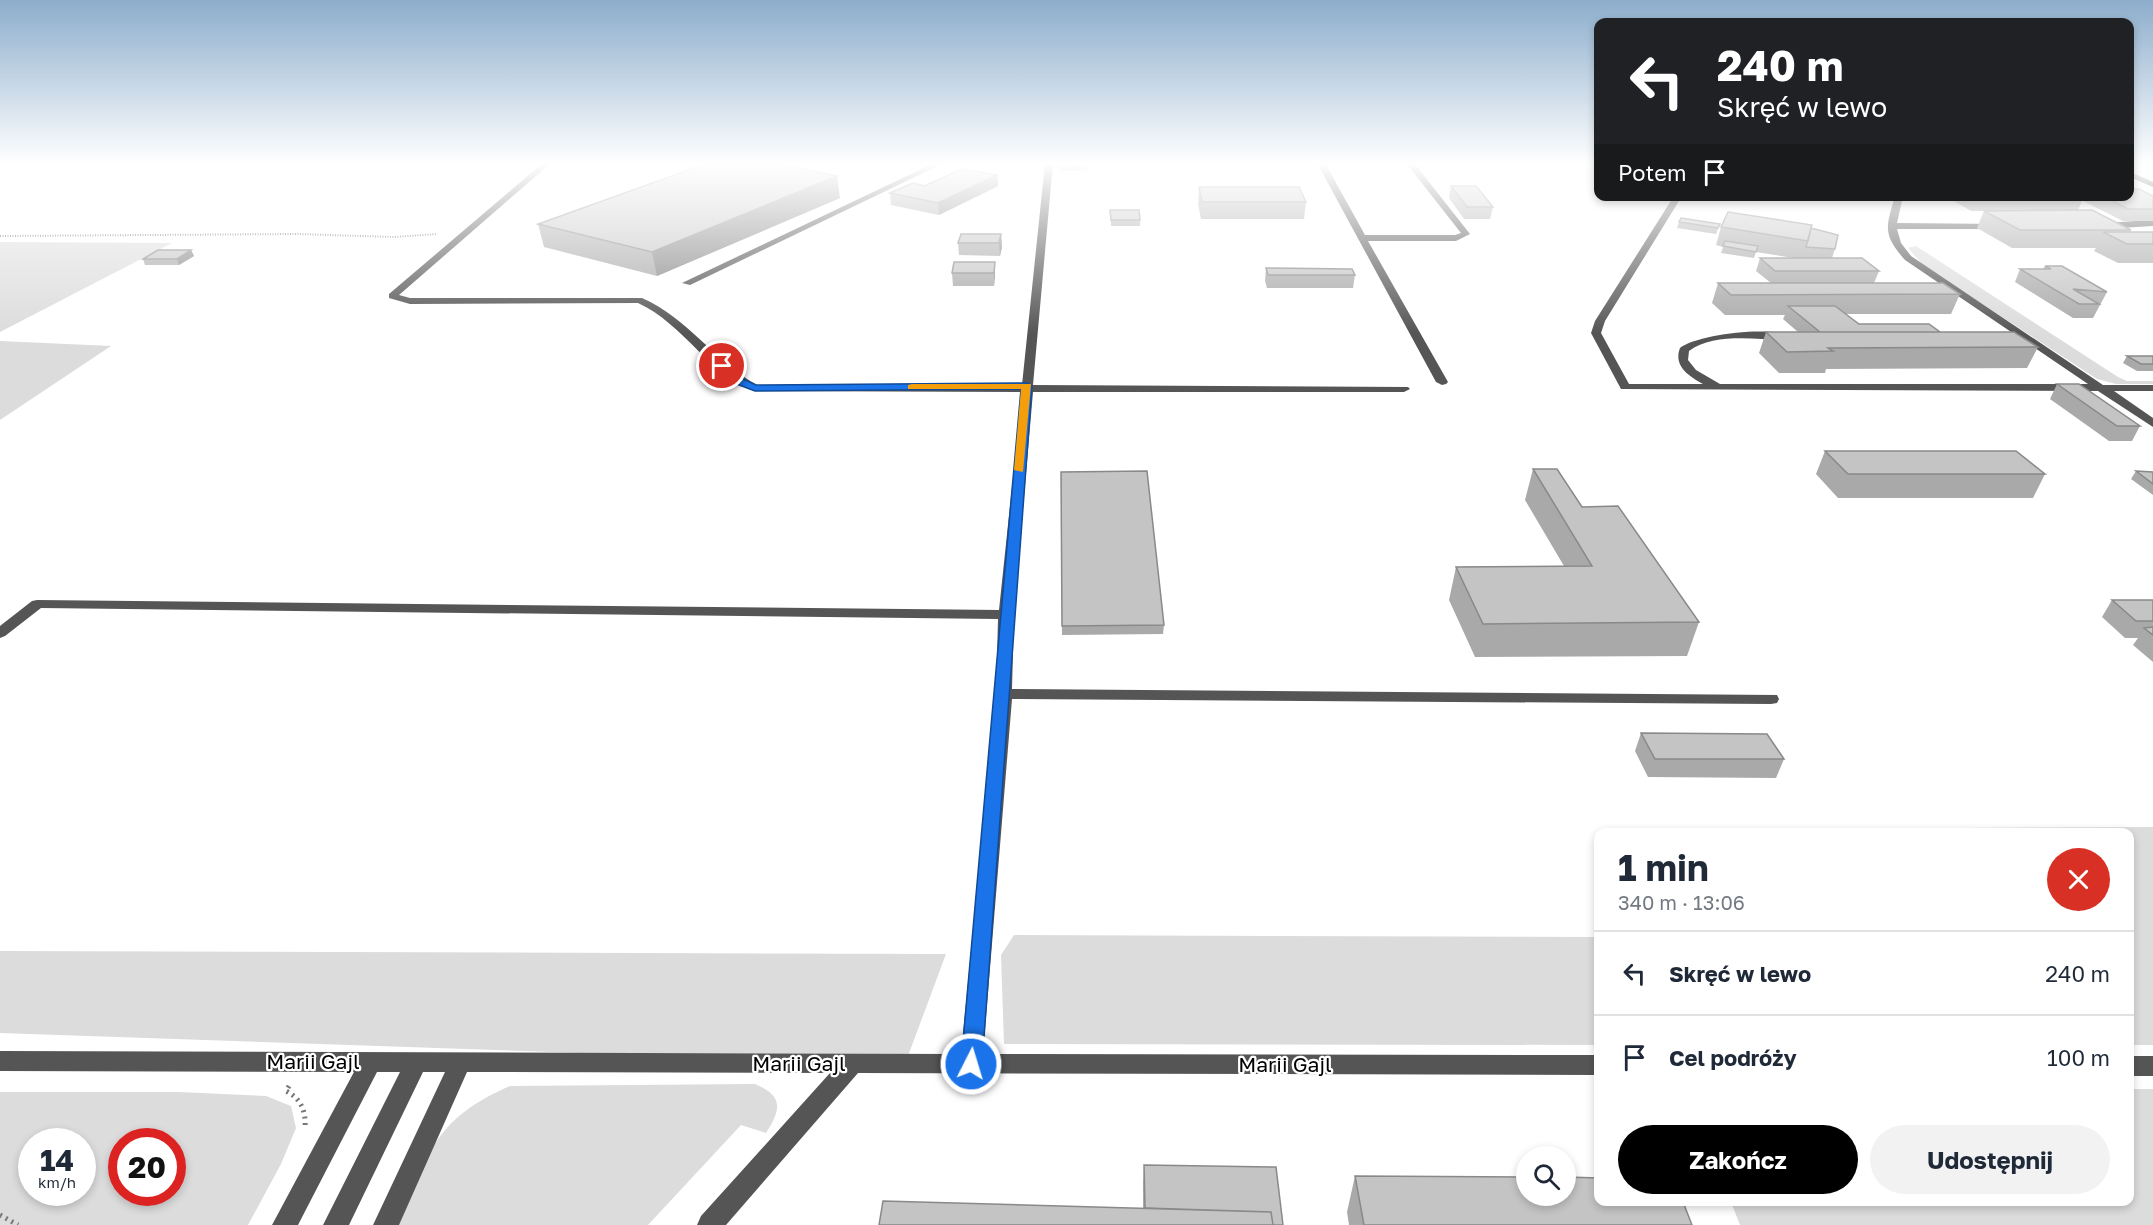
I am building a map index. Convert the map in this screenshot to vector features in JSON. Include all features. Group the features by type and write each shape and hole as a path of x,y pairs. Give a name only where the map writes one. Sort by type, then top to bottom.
{"street":[{"path":"480,220 392,296 410,301 639,300 658,306 738,380 755,388 1027,386 1404,389"},
{"path":"687,283 819,220"},
{"path":"971,1064 1004,694 1006,615 1043,220"},
{"path":"1353,220 1442,382"},
{"path":"1363,238 1456,238 1466,234 1455,220"},
{"path":"1663,220 1600,321 1596,333 1625,387 2153,388"},
{"path":"1892,220 1890,226 1898,247 1908,258 2153,423"},
{"path":"2096,226 2153,223"},
{"path":"1890,226 2004,226"},
{"path":"1719,387 1690,371 1683,363 1681,356 1690,344 1714,338 1783,337"},
{"path":"0,633 37,604 1006,615"},
{"path":"1004,694 1771,699"},
{"name":"Marii Gajl","path":"0,1060 370,1063 1594,1065"},
{"path":"285,1225 370,1063"},
{"path":"336,1225 416,1063"},
{"path":"386,1225 460,1063"},
{"path":"710,1225 852,1064"},
{"path":"2134,1066 2153,1066"}],"path":[{"path":"0,236 297,234 394,237 466,232"},
{"path":"301,1062 286,1091 295,1094 302,1104 306,1119 304,1138"},
{"path":"0,1215 18,1225"}],"shaded area":[{"path":"0,242 172,243 0,332"},
{"path":"1916,246 2118,377 2127,381 2153,381 2153,384 2116,384 2097,379 1923,265 1908,248"},
{"path":"0,341 111,346 0,420"},
{"path":"2153,827 2153,1045 2134,1045 2134,828 1958,828"},
{"path":"1014,935 1594,937 1594,1045 1004,1044 1001,955"},
{"path":"0,951 946,954 905,1064 0,1033"},
{"path":"755,1084 771,1093 777,1104 775,1117 766,1133 741,1125 648,1225 397,1225 426,1159 449,1126 465,1112 510,1086"},
{"path":"2134,1089 2153,1089 2153,1225 1740,1225 1733,1206 2134,1206"},
{"path":"0,1092 178,1092 266,1096 291,1106 296,1128 281,1164 248,1225 0,1225"}],"building":[{"path":"549,220 729,220 652,252 538,224"},
{"path":"1695,220 1720,224 1718,228 1679,222"},
{"path":"1724,220 1781,220 1812,225 1808,241 1721,227"},
{"path":"2001,220 2112,220 2131,230 2020,230"},
{"path":"1811,228 1838,235 1835,249 1806,247"},
{"path":"2103,232 2153,232 2153,244 2127,244"},
{"path":"961,234 1001,234 999,243 958,243"},
{"path":"1725,241 1758,246 1756,252 1723,246"},
{"path":"158,250 191,250 177,259 143,259"},
{"path":"1760,258 1862,258 1879,271 1775,271"},
{"path":"954,262 995,262 994,273 952,273"},
{"path":"2045,266 2062,266 2107,292 2073,289 2099,304 2079,304 2020,269 2051,269"},
{"path":"1266,268 1352,269 1355,275 1268,275"},
{"path":"1718,283 1943,283 1960,294 1731,295"},
{"path":"1788,306 1835,306 1859,324 1929,324 1940,332 1820,332"},
{"path":"1766,332 2014,332 2038,347 1828,348 1833,351 1787,352"},
{"path":"2127,356 2153,356 2153,364 2141,364"},
{"path":"2057,384 2079,384 2140,426 2117,426"},
{"path":"1825,451 2016,451 2045,474 1848,474"},
{"path":"1533,469 1557,469 1582,507 1618,506 1699,622 1483,624 1456,567 1592,566"},
{"path":"1147,471 1164,625 1062,626 1061,472"},
{"path":"2136,471 2153,472 2153,484"},
{"path":"2112,600 2153,600 2153,621 2136,621"},
{"path":"2153,627 2153,635 2144,628"},
{"path":"1641,733 1767,734 1784,759 1655,759"},
{"path":"1144,1165 1276,1167 1283,1225 1273,1225 1271,1212 1145,1208"},
{"path":"1355,1176 1516,1177 1516,1206 1576,1206 1576,1177 1594,1178 1594,1206 1685,1206 1692,1225 1364,1225"},
{"path":"883,1201 1271,1212 1273,1225 879,1225"}],"slow traffic":[{"path":"912,387 1027,386 1019,470"}],"route":[{"path":"722,366 738,380 755,388 1027,386 1006,615 1004,694 971,1064"}]}
